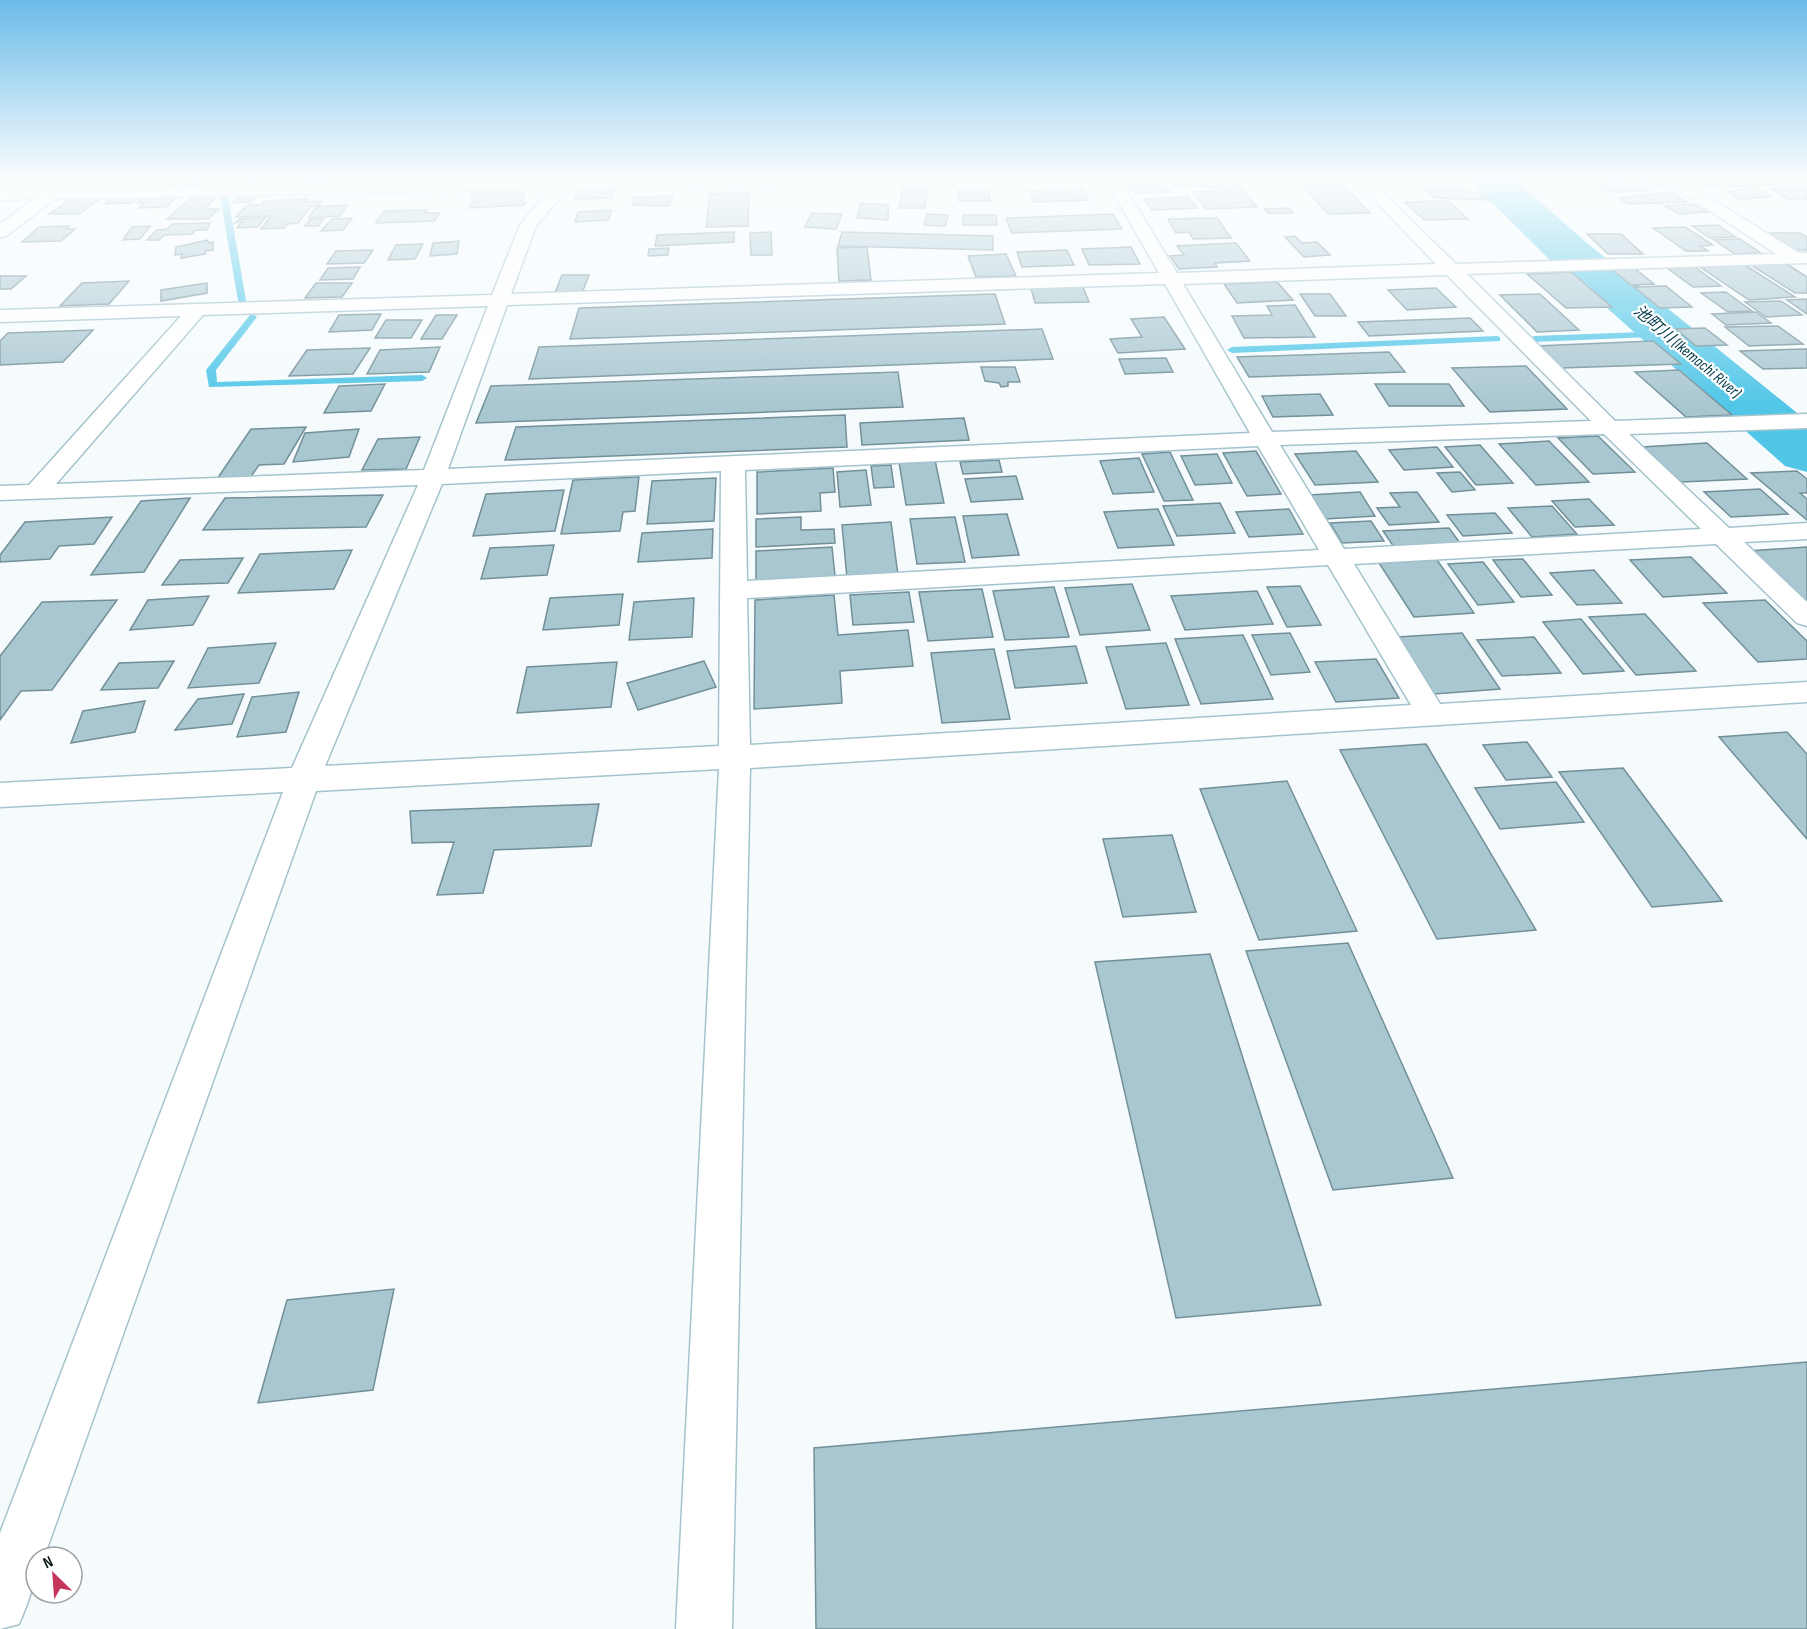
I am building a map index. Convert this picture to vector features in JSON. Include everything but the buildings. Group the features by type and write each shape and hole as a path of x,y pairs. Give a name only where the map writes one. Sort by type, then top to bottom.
{"street":[{"path":"0,1605 304,778 433,477 517,254"},
{"path":"1158,254 1265,440 1432,715"},
{"path":"1436,254 1612,430 1807,617"},
{"path":"0,316 1451,269 1803,260"},
{"path":"36,492 198,309"},
{"path":"0,493 433,477 1265,440 1612,430 1807,421"},
{"path":"704,1629 735,757 733,464"},
{"path":"734,590 1807,531"},
{"path":"0,795 735,757 1807,692"}],"waterway":[{"path":"234,254 242,301"},
{"name":"池町川 (Ikemachi River)","path":"1571,254 1616,289 1807,453"},
{"path":"253,317 211,370 212,385 422,378"},
{"path":"1534,339 1670,334"},
{"path":"1232,350 1497,339"}]}
